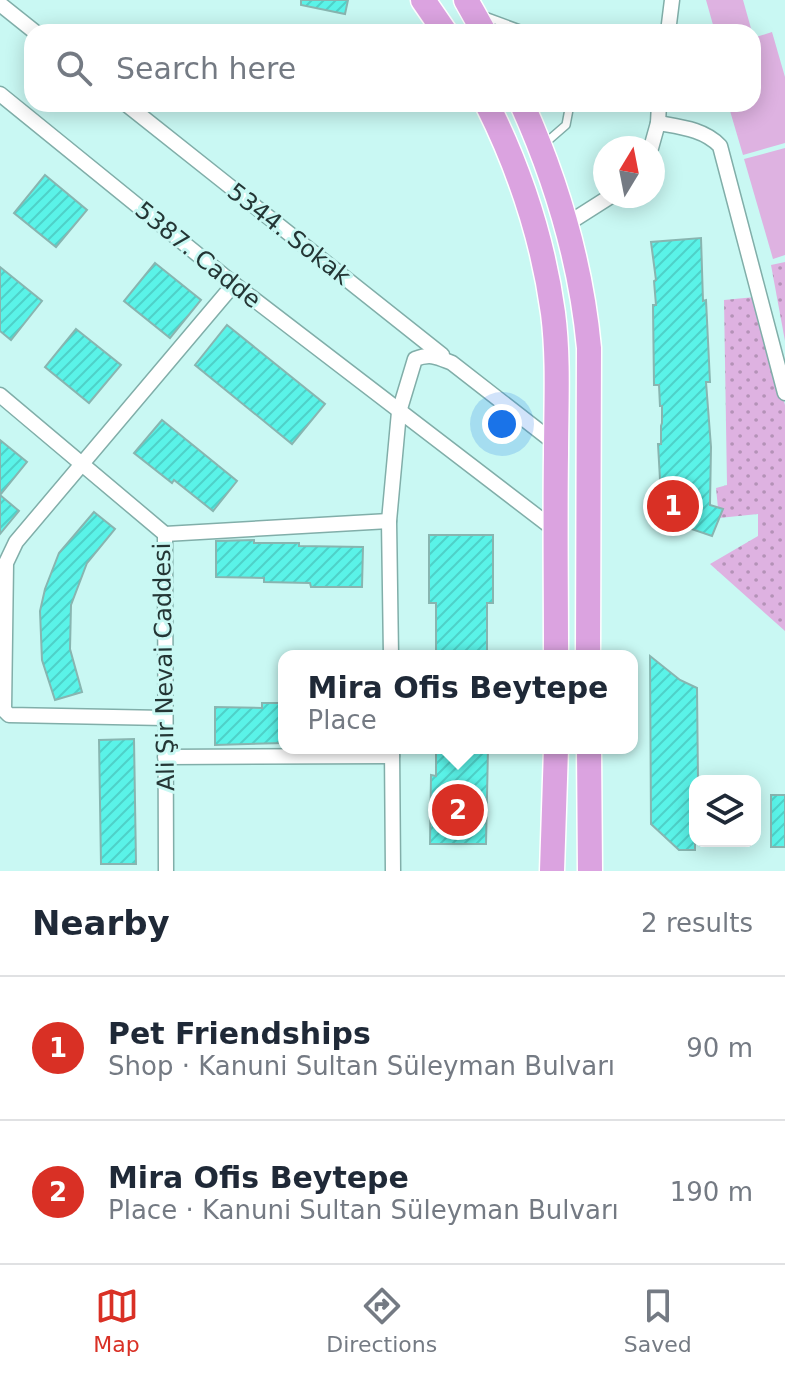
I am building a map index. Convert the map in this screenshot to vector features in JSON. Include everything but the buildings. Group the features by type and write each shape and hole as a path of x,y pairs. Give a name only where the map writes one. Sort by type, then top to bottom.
{"main road":[{"path":"423,0 440,24"},
{"path":"491,112 518,173 533,218 549,289 556,344 556,650"},
{"path":"526,112 541,146 567,224 582,287 589,348 588,650"},
{"path":"552,871 556,754"},
{"path":"589,754 590,871"}],"street":[{"path":"669,24 672,0"},
{"path":"0,4 25,24"},
{"name":"5387. Cadde","path":"0,94 234,284 555,530"},
{"name":"5344. Sokak","path":"136,112 556,444"},
{"path":"654,136 659,112"},
{"path":"658,123 703,132 720,146 785,393"},
{"path":"567,224 593,207"},
{"path":"165,718 9,715 4,710 4,555 234,284"},
{"path":"391,650 389,521 399,412 415,359 426,355 452,363"},
{"name":"Ali Şir Nevai Caddesi","path":"0,395 165,534 166,871"},
{"path":"165,534 389,521"},
{"path":"165,757 301,754"},
{"path":"392,754 393,871"}],"lane":[{"path":"473,11 507,24"},
{"path":"541,146 566,125 568,112"}],"shaded area":[{"path":"706,0 743,0 750,24 713,24"},
{"path":"772,32 785,77 785,143 743,155 730,112 761,112 761,35"},
{"path":"785,148 785,255 773,259 744,159"},
{"path":"785,262 785,341 771,265"},
{"path":"755,297 785,405 785,631 710,564 758,536 758,514 719,518 716,488 727,485 724,300"}],"place":[{"name":"Pet Friendships","path":"673,506"},
{"name":"Mira Ofis Beytepe","path":"458,810"}]}
